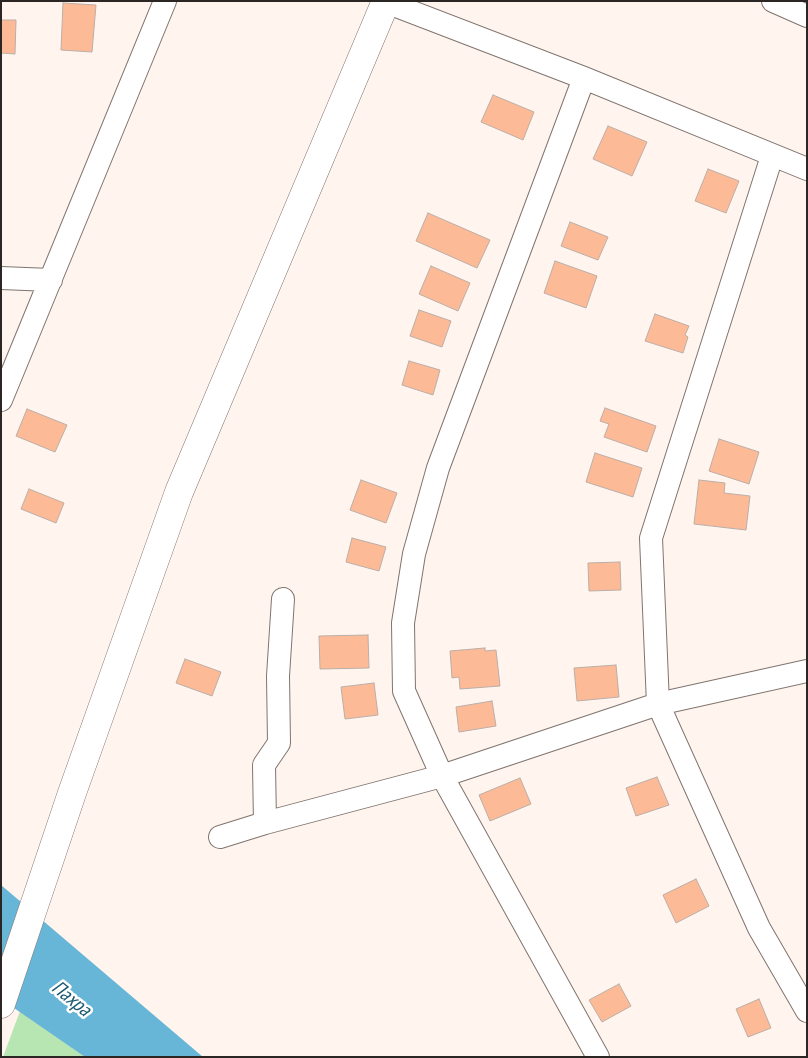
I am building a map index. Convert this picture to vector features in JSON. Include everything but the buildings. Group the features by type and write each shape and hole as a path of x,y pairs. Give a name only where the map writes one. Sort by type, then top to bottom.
{"main road":[{"path":"1,1004 72,793 179,492 386,2"}],"street":[{"path":"1,400 165,1"},
{"path":"773,1 807,16"},
{"path":"386,2 584,78 807,169"},
{"path":"584,78 438,468 414,554 403,623 404,691 442,776 598,1057"},
{"path":"772,156 652,538 658,704 759,928 807,1011"},
{"path":"1,278 50,280"},
{"path":"265,823 264,765 279,743 278,676 283,599"},
{"path":"220,837 265,823 442,776 658,704 807,671"}],"green space":[{"path":"20,1011 85,1057 3,1057"}],"water":[{"name":"Пахра","path":"1,885 203,1057 85,1057 1,999"}]}
